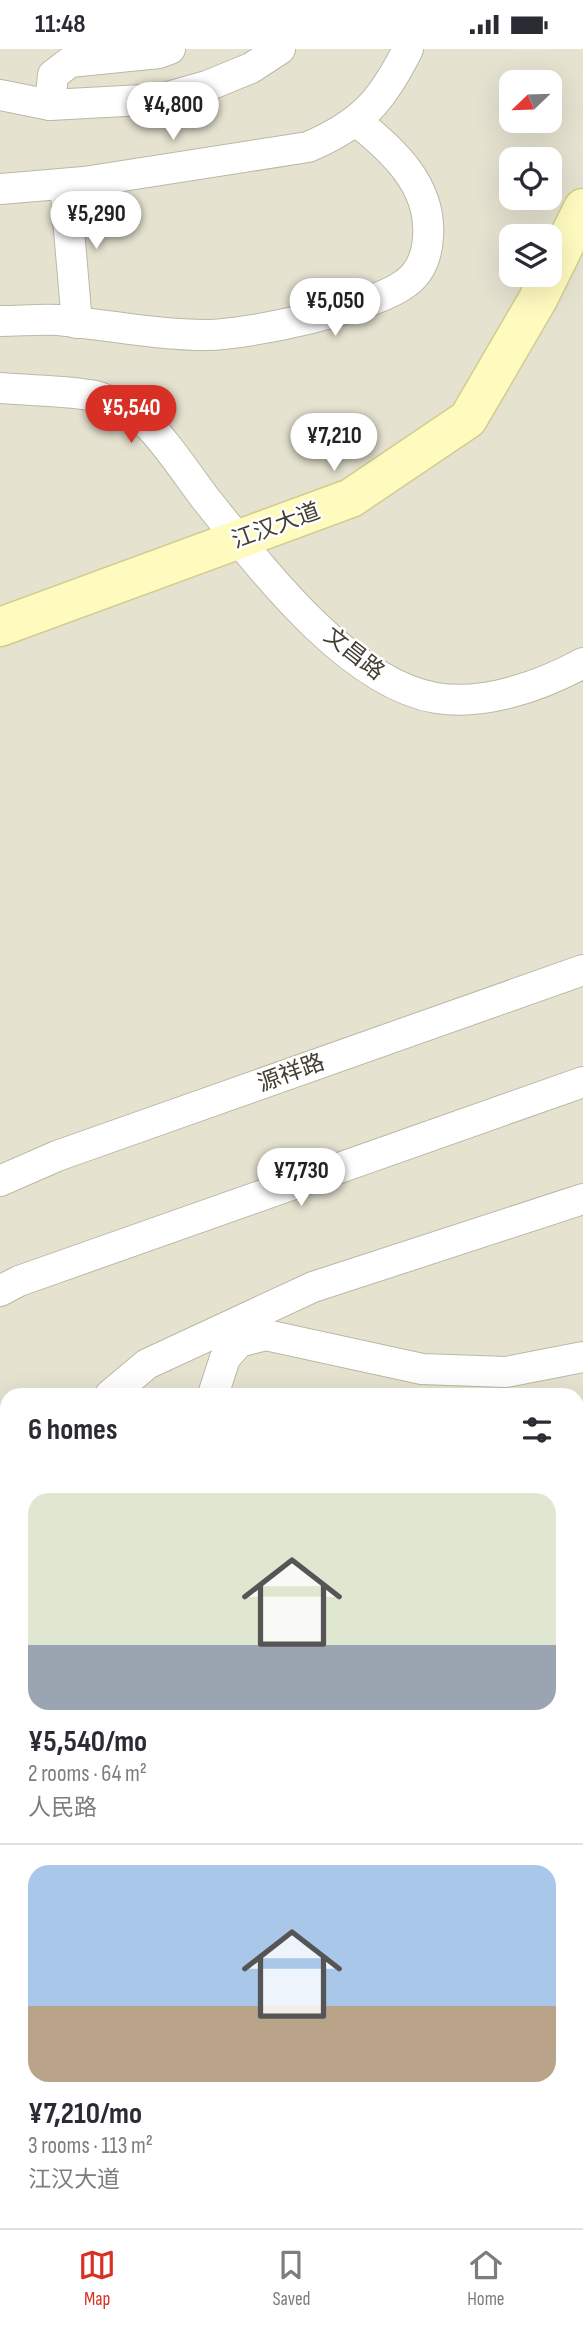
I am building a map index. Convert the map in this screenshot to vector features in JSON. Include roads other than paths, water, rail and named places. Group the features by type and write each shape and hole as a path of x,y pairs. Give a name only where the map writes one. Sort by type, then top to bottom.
{"main road":[{"name":"江汉大道","path":"0,627 351,498 467,419 538,299 583,208"}],"street":[{"path":"50,105 53,75 70,62 159,53 170,49"},
{"path":"0,95 50,105 161,99 218,82 251,68 280,49"},
{"path":"0,189 65,184 308,147 338,134 368,113 408,49"},
{"path":"0,321 55,320 142,331 209,335 274,326 331,313 384,295 407,283 426,257 429,220 420,193 404,163 356,121"},
{"path":"65,184 77,323"},
{"name":"文昌路","path":"0,389 97,397 145,421 238,540 303,613 363,667 404,689 437,698 470,700 528,686 583,663"},
{"name":"源祥路","path":"0,1181 57,1156 583,970"},
{"path":"0,1291 19,1281 583,1082"},
{"path":"118,1388 147,1364 313,1287 583,1199"},
{"path":"215,1388 225,1358 239,1342 266,1335 422,1369 506,1372 583,1357"}]}
